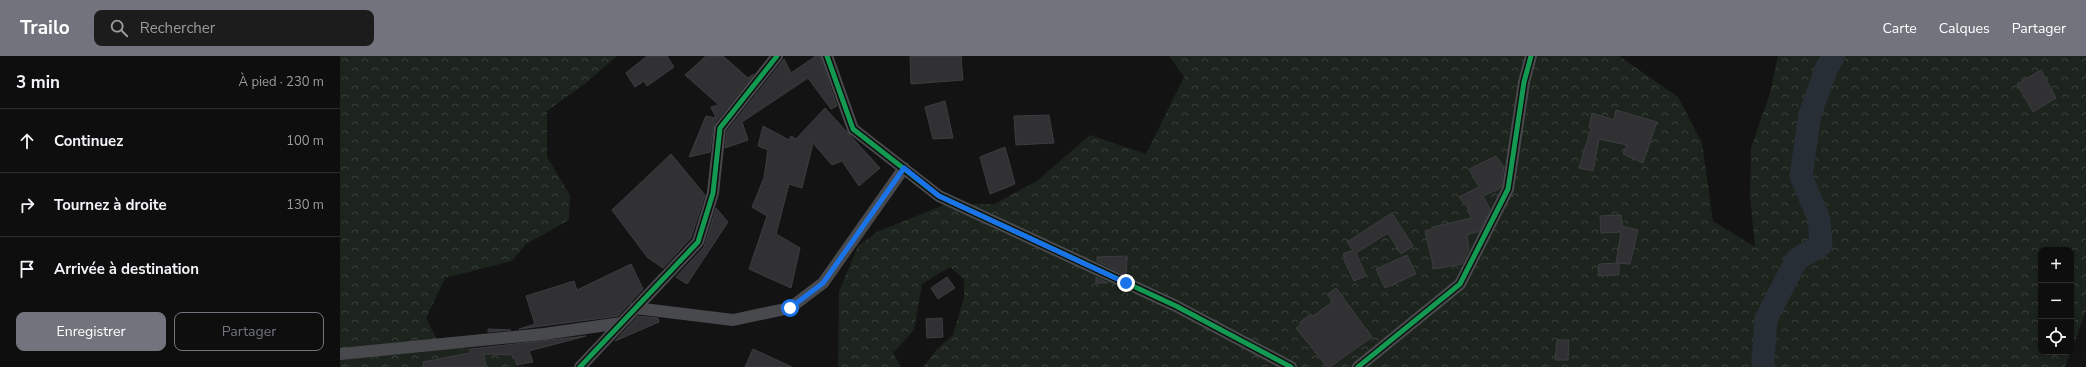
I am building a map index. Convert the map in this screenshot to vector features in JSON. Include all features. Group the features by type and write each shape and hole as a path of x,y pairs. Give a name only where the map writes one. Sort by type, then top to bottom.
{"street":[{"path":"580,367 698,242 713,193 720,128 777,56"},
{"path":"827,56 853,129 939,196 1176,306 1291,367"},
{"path":"1358,367 1460,284 1508,189 1524,82 1531,56"},
{"path":"635,308 733,320 790,308 823,283 904,168"},
{"path":"340,354 544,334 621,323"}],"green space":[{"path":"340,56 617,56 586,83 547,111 547,157 570,195 569,220 526,244 512,261 445,278 426,318 436,338 455,348 525,350 514,358 517,366 539,367 340,367"},
{"path":"1169,56 1619,56 1678,97 1702,143 1713,221 1755,247 1750,196 1751,148 1770,93 1778,56 2086,56 2086,311 2074,344 2074,247 2038,247 2038,355 2070,355 2065,367 923,367 937,349 953,335 964,298 964,279 950,267 922,284 914,330 893,353 901,367 838,367 839,291 858,246 877,232 946,204 994,204 1037,181 1090,135 1146,154 1184,77"}],"building":[{"path":"647,56 667,56 674,67 647,86 644,81 635,87 626,73"},
{"path":"706,56 723,56 748,78 754,74 714,124 710,152 689,157 706,116 716,118 711,107 719,105 685,75"},
{"path":"816,56 820,56 837,106 831,109 808,78 742,122 748,140 725,148 727,131 784,59 791,73"},
{"path":"910,56 961,56 963,80 911,84"},
{"path":"2041,70 2056,98 2033,112 2017,84"},
{"path":"945,101 953,138 933,139 925,107"},
{"path":"825,108 880,168 859,186 842,161 832,165 813,143 802,188 789,184 776,234 800,248 791,288 749,269 767,216 752,207 764,178 768,150 758,146 763,126 789,140 791,136 796,139"},
{"path":"1616,110 1657,122 1643,163 1623,154 1627,145 1599,139 1593,171 1579,168 1591,128 1589,127 1592,113 1614,120"},
{"path":"1049,115 1054,143 1016,145 1014,116"},
{"path":"1005,147 1015,184 990,194 980,157"},
{"path":"671,154 705,195 691,238 663,268 647,257 612,210"},
{"path":"1496,156 1504,167 1501,187 1483,196 1490,209 1479,231 1467,235 1469,249 1462,264 1434,269 1425,231 1432,229 1432,227 1472,218 1467,210 1469,209 1459,197 1479,187 1469,169"},
{"path":"716,208 728,222 687,284 676,277 704,247"},
{"path":"1392,213 1413,246 1401,254 1388,233 1356,253 1366,276 1354,281 1344,260 1346,260 1343,254 1353,250 1347,242"},
{"path":"1621,215 1622,226 1638,230 1630,264 1616,263 1621,232 1601,233 1600,216"},
{"path":"1407,255 1416,274 1385,288 1376,269"},
{"path":"1127,256 1126,275 1097,261 1097,257"},
{"path":"1619,263 1619,275 1598,276 1599,264"},
{"path":"631,264 643,289 618,316 519,329 535,324 526,296 574,281 577,290"},
{"path":"947,277 955,288 938,299 931,288"},
{"path":"1096,277 1108,283 1096,283"},
{"path":"1336,288 1372,337 1330,367 1327,367 1296,328 1301,324 1300,322 1311,314 1313,316 1332,302 1328,294"},
{"path":"638,316 658,318 659,322 615,341"},
{"path":"942,318 943,337 927,338 926,319"},
{"path":"488,329 511,330 488,332"},
{"path":"586,336 529,351 533,362 517,365 513,355 484,354 486,367 424,367 423,362 470,353 470,349"},
{"path":"1557,340 1569,340 1568,360 1555,360"},
{"path":"753,349 792,367 745,367"}],"waterway":[{"path":"1764,367 1763,360 1766,319 1797,259 1821,245 1819,219 1801,176 1810,114 1827,67 1834,56"}],"cycle path":[{"path":"580,367 698,242 713,193 720,128 777,56"},
{"path":"827,56 853,129 939,196 1176,306 1291,367"},
{"path":"1358,367 1460,284 1508,189 1524,82 1531,56"}],"route":[{"path":"790,308 823,283 904,168 939,196 1126,283"}]}
